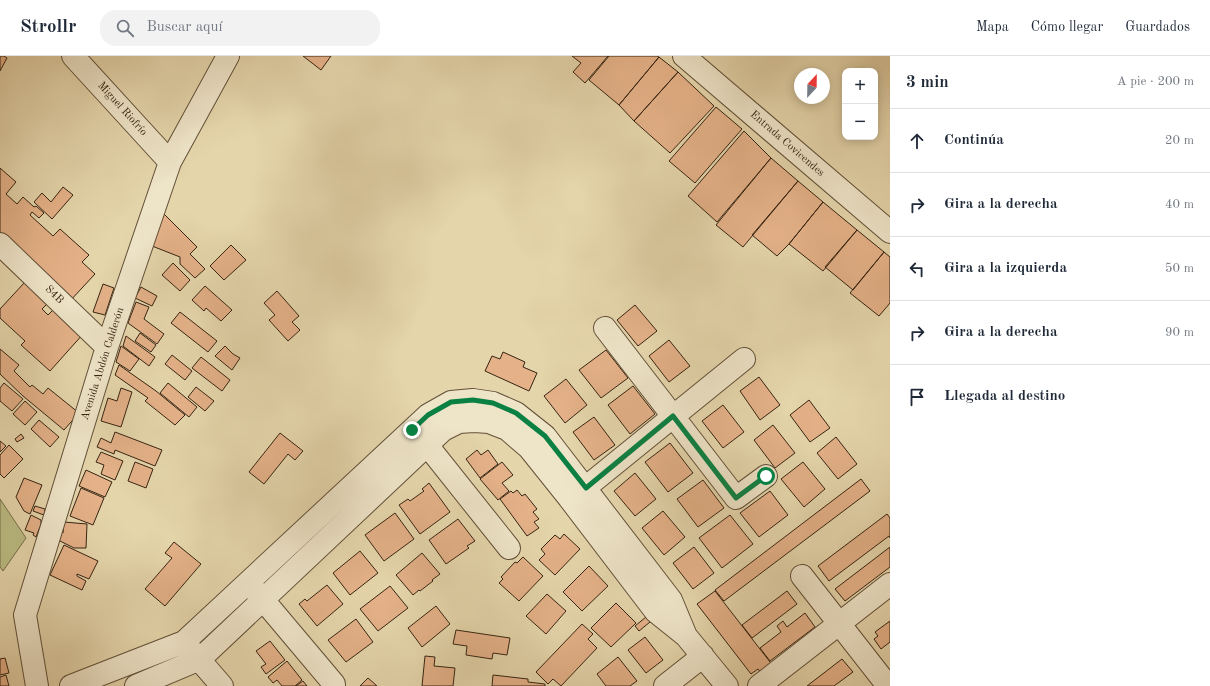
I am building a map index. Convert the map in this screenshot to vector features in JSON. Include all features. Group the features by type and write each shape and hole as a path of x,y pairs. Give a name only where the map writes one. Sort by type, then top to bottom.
{"street":[{"name":"Miguel Riofrío","path":"73,56 170,162"},
{"name":"Avenida Abdón Calderón","path":"36,686 25,615 108,347 170,162 228,56"},
{"name":"Entrada Covicendes","path":"684,56 890,232"},
{"name":"S4B","path":"0,244 108,347"},
{"path":"604,328 736,498 766,476"},
{"path":"577,493 744,359"},
{"path":"72,686 184,642 333,503 419,437 443,430 458,422 474,421 488,422 507,428 577,493 609,534 670,600 686,636 727,686"},
{"path":"136,686 200,659 349,518 419,437"},
{"path":"419,437 509,548"},
{"path":"333,503 349,518"},
{"path":"802,576 888,686"},
{"path":"248,583 334,684"},
{"path":"759,686 890,584"},
{"path":"184,642 222,686"},
{"path":"665,686 703,656"}],"green space":[{"path":"0,499 26,538 3,571 0,567"}],"building":[{"path":"0,56 7,58 0,71"},
{"path":"303,56 331,56 321,70"},
{"path":"572,56 608,56 585,83 573,72 581,63"},
{"path":"609,56 659,57 619,105 589,80"},
{"path":"659,57 678,72 634,121 619,105"},
{"path":"678,72 714,106 670,153 634,121"},
{"path":"716,107 742,129 695,183 669,161"},
{"path":"744,131 771,158 717,222 688,196"},
{"path":"771,158 798,181 743,247 716,225"},
{"path":"0,168 16,182 6,194 17,204 23,197 34,207 36,206 44,213 39,218 32,212 30,215 53,236 60,229 89,255 82,262 95,274 69,302 0,240"},
{"path":"798,181 823,202 789,244 777,256 752,235"},
{"path":"63,187 73,195 52,219 34,202 42,193 51,202"},
{"path":"823,202 857,230 823,271 789,244"},
{"path":"164,214 197,247 190,254 205,269 195,278 180,264 180,257 152,246"},
{"path":"857,230 884,252 853,290 825,267"},
{"path":"231,245 246,260 224,280 210,266"},
{"path":"884,252 890,257 890,303 879,316 850,293"},
{"path":"173,263 190,280 180,291 162,275"},
{"path":"25,282 48,303 42,309 48,315 55,308 84,333 50,371 21,345 25,341 0,318 0,309"},
{"path":"103,284 114,288 105,315 93,312"},
{"path":"205,286 232,310 221,321 206,308 204,311 192,300"},
{"path":"141,287 157,296 152,306 135,298"},
{"path":"277,291 299,316 292,322 300,330 288,341 269,320 275,315 264,303"},
{"path":"136,302 149,307 144,319 164,334 157,344 128,323"},
{"path":"635,305 657,331 638,346 617,320"},
{"path":"180,312 217,341 208,352 171,323"},
{"path":"140,333 156,345 151,352 135,341"},
{"path":"126,336 155,357 149,366 123,346"},
{"path":"669,340 690,366 669,382 649,356"},
{"path":"121,346 139,359 130,371 116,362"},
{"path":"225,346 233,354 240,358 232,370 215,356"},
{"path":"0,349 19,365 14,371 30,387 32,385 43,394 48,388 79,413 64,430 23,396 0,374"},
{"path":"606,350 628,378 601,398 579,370"},
{"path":"503,352 525,362 523,367 537,373 529,391 485,371 492,356 500,359"},
{"path":"172,355 192,371 185,380 165,364"},
{"path":"201,357 230,380 222,391 192,368"},
{"path":"119,365 156,391 185,415 175,425 145,401 148,398 115,375"},
{"path":"759,377 780,405 760,420 740,391"},
{"path":"566,379 587,405 565,423 544,396"},
{"path":"4,383 23,399 12,411 0,401 0,388"},
{"path":"168,383 197,407 189,417 160,393"},
{"path":"633,386 655,414 630,434 608,405"},
{"path":"196,387 214,401 205,411 188,397"},
{"path":"121,388 132,392 121,427 101,421 108,398 117,401"},
{"path":"809,400 830,428 810,442 790,415"},
{"path":"25,401 37,412 25,425 13,414"},
{"path":"723,405 744,432 723,448 702,421"},
{"path":"594,417 615,445 594,460 573,432"},
{"path":"39,420 59,437 50,447 31,429"},
{"path":"773,425 795,453 775,468 754,440"},
{"path":"115,432 162,450 155,466 115,450 114,454 97,447 101,438 111,443"},
{"path":"280,433 303,451 295,460 288,454 264,484 249,472"},
{"path":"21,434 24,438 17,442 15,439"},
{"path":"836,437 857,464 838,479 817,453"},
{"path":"0,441 6,446 0,452"},
{"path":"670,443 693,473 668,492 645,462"},
{"path":"9,445 23,459 4,478 0,474 0,455"},
{"path":"477,450 481,455 488,450 498,464 480,478 466,459"},
{"path":"101,452 123,461 115,480 101,474 104,465 96,462"},
{"path":"135,462 153,469 146,488 128,481"},
{"path":"502,462 513,475 502,483 509,491 498,500 480,479"},
{"path":"803,462 825,489 804,507 781,479"},
{"path":"86,470 112,482 105,497 79,486"},
{"path":"635,473 656,499 635,516 614,491"},
{"path":"24,478 42,485 30,514 24,511 16,497"},
{"path":"861,479 870,491 724,601 715,590"},
{"path":"703,480 724,508 698,527 677,499"},
{"path":"429,483 450,512 420,534 399,505 408,499 410,501 424,491 422,489"},
{"path":"81,488 104,498 93,525 70,516"},
{"path":"517,490 522,496 525,494 537,509 533,512 539,519 534,522 539,528 527,536 500,499 511,491 513,493"},
{"path":"770,491 788,515 759,537 740,513"},
{"path":"35,506 45,509 44,515 33,511"},
{"path":"663,511 685,537 664,555 642,528"},
{"path":"395,513 414,539 384,561 365,535"},
{"path":"887,514 890,518 890,538 889,536 829,581 818,566"},
{"path":"31,515 41,520 36,537 33,535 34,533 25,530"},
{"path":"730,515 753,544 722,568 699,538"},
{"path":"458,519 475,541 467,546 469,548 446,564 429,540"},
{"path":"64,522 87,524 86,548 74,548 58,540 62,532 63,533"},
{"path":"564,534 580,549 555,575 539,560 545,554 541,549 555,535 560,539"},
{"path":"174,542 201,564 165,606 145,589 172,558 165,553"},
{"path":"64,545 98,561 89,579 77,574 77,576 86,581 82,590 50,575"},
{"path":"694,547 714,573 693,589 673,563"},
{"path":"890,547 890,567 845,601 835,589"},
{"path":"360,551 378,573 350,595 333,573"},
{"path":"422,553 440,574 432,580 433,581 413,595 396,575"},
{"path":"523,557 543,576 519,601 499,583 503,579 501,577 515,562 517,563"},
{"path":"589,566 608,586 582,611 563,592"},
{"path":"327,585 343,604 317,626 299,604 305,599 307,601"},
{"path":"390,586 408,608 378,631 360,609"},
{"path":"715,591 777,671 766,679 758,669 751,674 697,604"},
{"path":"787,591 797,604 752,638 742,625"},
{"path":"547,594 566,611 546,634 526,616"},
{"path":"616,603 636,623 611,647 591,628"},
{"path":"436,606 450,624 422,647 408,628"},
{"path":"805,613 815,627 770,661 760,648 781,632 777,626 783,621 787,627"},
{"path":"646,617 650,622 639,631 635,626"},
{"path":"356,619 373,642 346,662 328,640"},
{"path":"890,621 890,642 881,649 874,639 878,636 875,632"},
{"path":"582,624 593,634 588,639 597,648 561,686 553,679 548,684 536,672"},
{"path":"456,630 510,638 507,655 493,653 492,659 466,655 467,646 453,644"},
{"path":"645,637 663,660 646,673 628,650"},
{"path":"270,641 285,660 266,674 261,667 266,664 256,651"},
{"path":"425,656 435,657 434,666 455,668 453,686 422,686"},
{"path":"618,657 637,681 630,686 606,686 597,674"},
{"path":"5,658 9,673 0,675 0,659"},
{"path":"842,659 853,672 834,686 807,686"},
{"path":"287,661 302,680 295,686 282,686 277,680 273,683 268,677"},
{"path":"6,675 9,686 0,686 0,677"},
{"path":"493,675 528,679 528,682 545,684 545,686 492,686"},
{"path":"368,678 377,686 360,686"},
{"path":"303,681 307,686 296,686"}],"route":[{"path":"412,430 428,415 451,402 473,400 493,403 516,413 545,436 586,488 673,416 736,498 766,476"}]}
